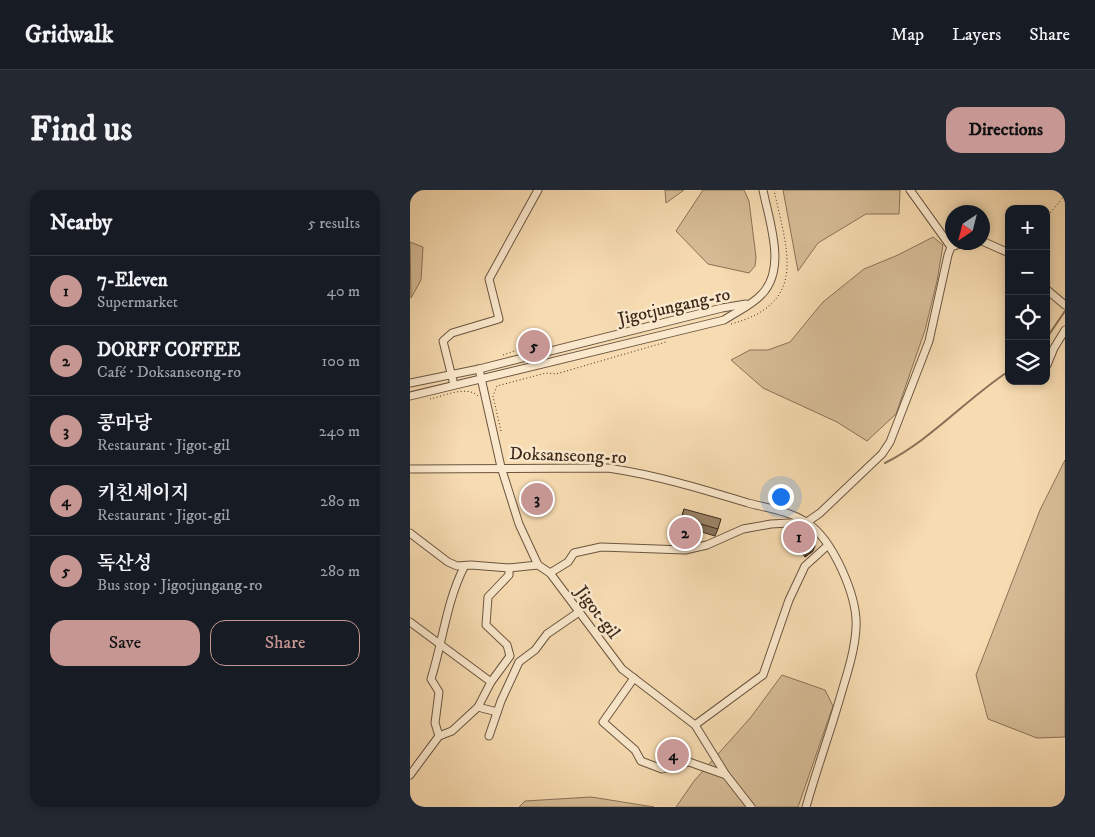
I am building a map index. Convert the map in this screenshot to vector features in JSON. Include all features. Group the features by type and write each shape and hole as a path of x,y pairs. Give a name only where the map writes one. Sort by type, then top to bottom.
{"street":[{"path":"454,385 443,341 452,333 499,319 489,279 538,190"},
{"path":"749,304 762,294 774,268 774,255 763,190"},
{"path":"910,190 945,239"},
{"path":"990,245 1005,251"},
{"path":"550,574 568,562 574,553 602,547 685,550 707,545 743,529 771,524 807,522 820,513 882,454 890,442 929,341 950,250"},
{"path":"1050,293 1063,304"},
{"name":"Jigotjungang-ro","path":"410,383 479,370 722,308 749,304"},
{"name":"Jigotjungang-ro","path":"410,396 724,320 749,304"},
{"path":"1050,359 1054,348 1065,330"},
{"name":"Jigot-gil","path":"479,370 501,467 519,524 538,565 550,574 622,669 695,725 726,775 751,807"},
{"name":"Doksanseong-ro","path":"410,469 501,467 608,468 639,473 794,516 807,522 827,546 851,589 856,605 856,628 849,668 834,723 806,807"},
{"path":"410,533 448,562 464,567 472,565 509,568 538,565"},
{"path":"695,725 763,675 789,600 805,566 827,546"},
{"path":"439,736 435,724 439,692 432,679 440,653 440,643 455,584 464,567"},
{"path":"410,775 439,736 452,730 478,707 491,682 510,656 507,645 486,625 485,610 488,597 509,575 509,568"},
{"path":"489,736 497,712 519,662 535,650 548,634 579,612"},
{"path":"410,622 491,682"},
{"path":"634,678 603,722 635,750 641,761 662,769 689,762 726,775"},
{"path":"478,707 497,712"}],"path":[{"path":"1050,213 1065,194"},
{"path":"496,358 529,347 556,343"},
{"path":"501,438 500,421 493,396 495,389 503,383"},
{"path":"428,399 466,391 476,394 480,400"}],"shaded area":[{"path":"665,190 684,190 666,203"},
{"path":"703,190 744,190 749,201 756,257 755,266 749,273 708,264 676,231"},
{"path":"783,190 900,190 899,214 866,214 818,243 798,271"},
{"path":"933,237 943,245 937,281 925,330 896,414 867,441 837,422 763,388 731,360 750,350 768,350 790,342 823,302 864,269 898,255"},
{"path":"410,242 423,247 421,280 411,298"},
{"path":"1065,460 1065,737 1037,738 988,719 976,675 1040,510"},
{"path":"782,675 825,690 833,706 798,807 676,807 694,781 751,717"},
{"path":"591,797 654,807 519,807 525,801"}],"building":[{"path":"684,509 721,519 718,529 697,523 692,540 677,535"},
{"path":"796,523 815,546 806,552 788,530"}],"waterway":[{"path":"1050,333 1065,311"},
{"path":"885,463 918,443 1005,374"}],"place":[{"name":"독산성","path":"534,346"},
{"name":"콩마당","path":"537,499"},
{"name":"DORFF COFFEE","path":"685,533"},
{"name":"7-Eleven","path":"799,537"},
{"name":"키친세이지","path":"673,755"}]}
